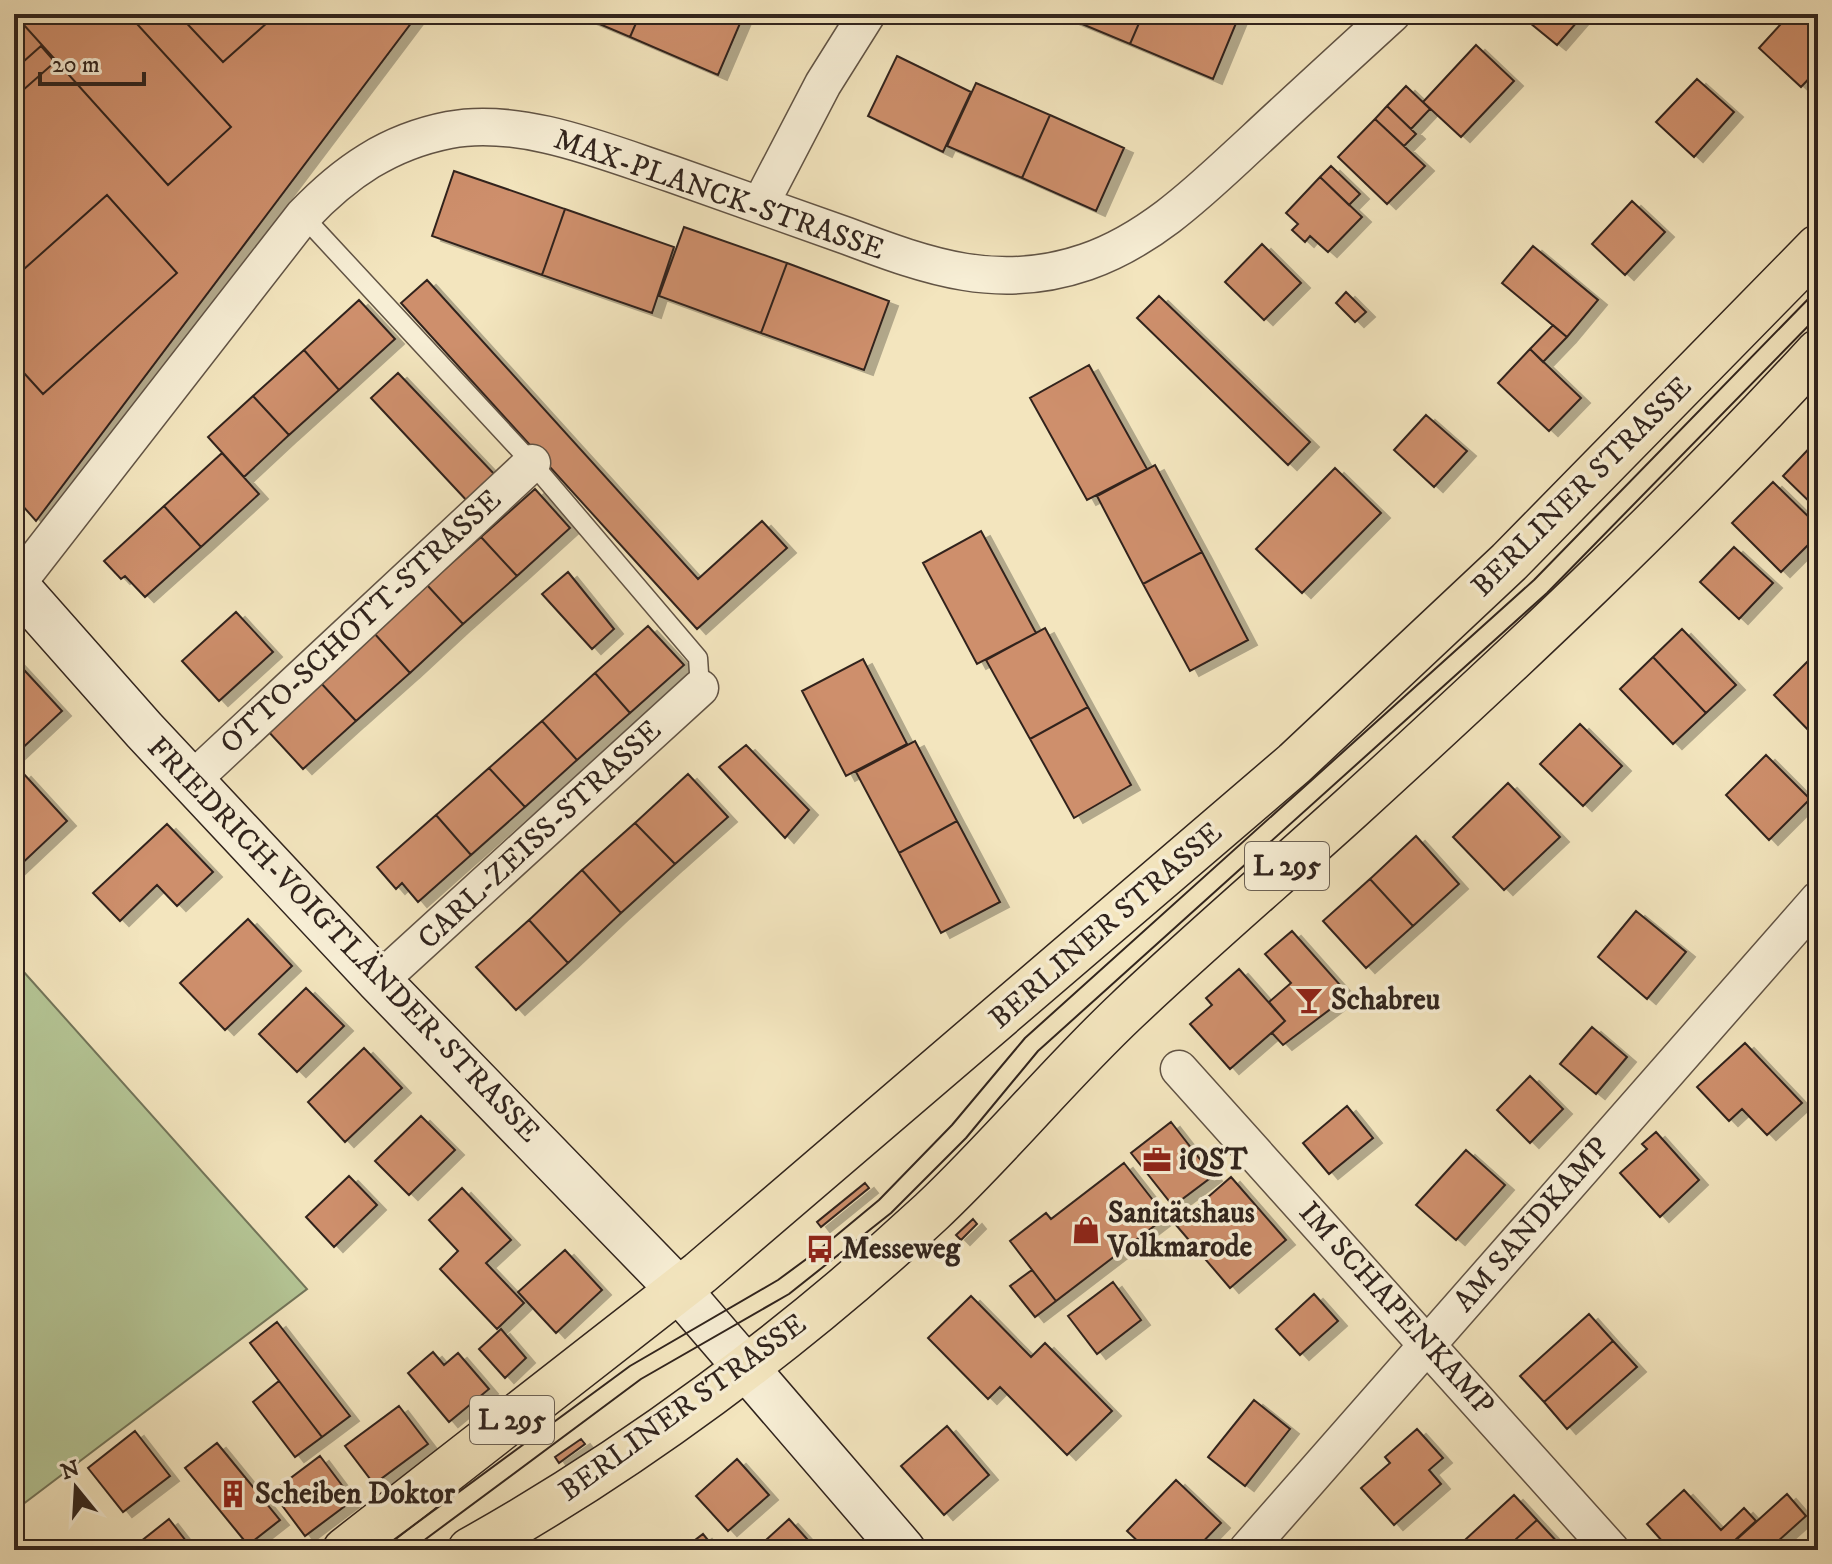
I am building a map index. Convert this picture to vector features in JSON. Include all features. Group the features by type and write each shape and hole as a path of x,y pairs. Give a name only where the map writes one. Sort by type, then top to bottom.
{"main road":[{"name":"BERLINER STRASSE","path":"345,1550 679,1290 877,1125 1295,763 1509,562 1818,247"},
{"name":"BERLINER STRASSE","path":"470,1550 528,1518 745,1368 840,1292 934,1209 1127,1010 1571,604 1818,352"},
{"name":"FRIEDRICH-VOIGTLÄNDER-STRASSE","path":"15,584 191,781 379,981 679,1290"},
{"path":"679,1290 903,1550"}],"street":[{"path":"760,205 823,84 867,14"},
{"name":"MAX-PLANCK-STRASSE","path":"15,584 303,216 357,166 393,146 452,129 507,129 579,142 956,272 1014,277 1086,262 1135,242 1194,196 1392,14"},
{"name":"OTTO-SCHOTT-STRASSE","path":"191,781 532,463"},
{"name":"CARL-ZEISS-STRASSE","path":"379,981 700,688"},
{"name":"AM SANDKAMP","path":"1247,1550 1818,900"},
{"name":"IM SCHAPENKAMP","path":"1179,1069 1611,1550"}],"lane":[{"path":"303,216 532,463 698,658 700,688"}],"green space":[{"path":"14,961 307,1289 14,1511"}],"building":[{"path":"14,14 128,14 231,127 168,185"},
{"path":"14,14 418,14 36,521 14,496"},
{"path":"178,14 277,14 223,62"},
{"path":"576,14 640,14 630,37"},
{"path":"640,14 744,14 718,75 630,37"},
{"path":"1058,14 1143,14 1130,44"},
{"path":"1143,14 1239,16 1213,79 1130,44"},
{"path":"1519,14 1584,14 1557,45"},
{"path":"1790,14 1804,14 1818,28 1818,69 1801,87 1759,48"},
{"path":"1476,45 1514,81 1461,137 1423,102"},
{"path":"41,46 55,62 14,98 14,70"},
{"path":"897,56 971,92 943,152 868,116"},
{"path":"1697,79 1734,112 1694,157 1656,122"},
{"path":"976,83 1050,115 1022,178 947,146"},
{"path":"1406,86 1430,109 1411,129 1387,106"},
{"path":"1387,106 1416,134 1404,146 1375,119"},
{"path":"1050,115 1124,148 1096,211 1022,178"},
{"path":"1375,119 1425,166 1387,204 1338,157"},
{"path":"1331,166 1360,194 1349,205 1320,177"},
{"path":"454,171 565,209 542,275 432,236"},
{"path":"1320,177 1362,217 1328,252 1310,236 1305,242 1292,230 1298,224 1286,213"},
{"path":"107,195 177,273 43,394 14,362 14,278"},
{"path":"1632,201 1665,232 1625,275 1592,244"},
{"path":"565,209 674,247 652,313 542,275"},
{"path":"684,227 787,263 761,333 659,296"},
{"path":"1262,244 1301,283 1264,320 1225,282"},
{"path":"1533,246 1598,300 1567,337 1502,283"},
{"path":"787,263 889,301 864,370 761,333"},
{"path":"427,280 698,579 762,521 787,548 697,629 401,303"},
{"path":"1346,292 1366,312 1355,322 1336,303"},
{"path":"1159,296 1310,442 1288,465 1137,318"},
{"path":"359,300 395,339 339,390 304,350"},
{"path":"1553,325 1567,337 1543,362 1530,349"},
{"path":"1530,349 1581,398 1549,431 1498,383"},
{"path":"304,350 339,390 289,435 253,396"},
{"path":"1089,365 1147,469 1087,500 1030,398"},
{"path":"398,373 497,477 469,503 371,398"},
{"path":"253,396 289,435 244,477 208,437"},
{"path":"1426,415 1467,451 1434,487 1394,450"},
{"path":"1818,439 1818,510 1783,476"},
{"path":"222,453 259,494 201,547 164,506"},
{"path":"1155,465 1202,552 1143,584 1097,496"},
{"path":"1335,468 1381,513 1302,593 1256,549"},
{"path":"1773,482 1818,526 1818,535 1781,572 1732,523"},
{"path":"535,489 570,528 517,576 481,537"},
{"path":"164,506 201,547 145,597 125,576 121,579 104,561"},
{"path":"981,531 1036,633 977,664 923,563"},
{"path":"481,537 517,576 463,624 427,585"},
{"path":"1734,547 1773,583 1739,619 1700,582"},
{"path":"1202,552 1248,640 1190,671 1143,584"},
{"path":"568,572 614,629 592,649 542,594"},
{"path":"427,585 463,624 410,673 374,633"},
{"path":"236,612 273,652 219,701 182,661"},
{"path":"648,626 684,665 630,713 595,673"},
{"path":"1045,628 1088,707 1030,739 986,660"},
{"path":"1682,629 1736,685 1706,713 1653,657"},
{"path":"374,633 410,673 356,721 320,682"},
{"path":"1653,657 1706,713 1673,744 1620,689"},
{"path":"1811,658 1818,665 1817,739 1774,695"},
{"path":"14,659 62,711 14,756"},
{"path":"863,659 907,744 846,776 802,691"},
{"path":"595,673 630,713 577,760 542,721"},
{"path":"320,682 356,721 303,769 267,730"},
{"path":"1088,707 1131,785 1074,818 1030,739"},
{"path":"542,721 577,760 525,807 489,768"},
{"path":"1580,724 1622,766 1583,806 1540,764"},
{"path":"915,741 957,821 899,853 856,772"},
{"path":"746,745 809,810 785,838 719,767"},
{"path":"1766,755 1810,799 1769,840 1726,795"},
{"path":"489,768 525,807 471,855 436,815"},
{"path":"22,772 67,821 14,871 14,780"},
{"path":"688,774 728,817 675,864 635,823"},
{"path":"1508,783 1560,837 1504,890 1453,837"},
{"path":"436,815 471,855 418,902 402,883 396,889 377,867"},
{"path":"957,821 1000,902 941,933 899,853"},
{"path":"635,823 675,864 621,913 582,870"},
{"path":"167,824 213,872 177,906 157,885 120,921 93,893"},
{"path":"1416,836 1459,884 1413,926 1370,879"},
{"path":"582,870 621,913 568,963 529,920"},
{"path":"1370,879 1413,926 1366,968 1323,921"},
{"path":"1636,911 1686,952 1647,999 1598,957"},
{"path":"248,919 292,966 225,1030 180,983"},
{"path":"529,920 568,963 516,1010 476,967"},
{"path":"1292,931 1349,995 1283,1045 1272,1033 1285,1021 1269,1002 1291,983 1265,954"},
{"path":"1239,969 1285,1021 1230,1069 1190,1024 1212,1005 1206,998"},
{"path":"306,988 344,1026 297,1072 259,1034"},
{"path":"1592,1027 1627,1057 1596,1094 1560,1064"},
{"path":"1745,1043 1802,1103 1767,1135 1742,1109 1729,1121 1697,1087"},
{"path":"364,1048 402,1088 345,1142 308,1102"},
{"path":"1530,1076 1563,1109 1530,1143 1497,1110"},
{"path":"1347,1106 1373,1138 1329,1174 1303,1143"},
{"path":"421,1116 455,1150 409,1195 375,1161"},
{"path":"1171,1122 1213,1176 1173,1206 1131,1153"},
{"path":"1656,1132 1699,1180 1660,1217 1620,1173 1647,1149 1642,1144"},
{"path":"1466,1150 1505,1185 1456,1240 1416,1205"},
{"name":"Sanitätshaus Volkmarode","path":"1124,1163 1166,1217 1056,1301 1010,1241 1046,1213 1051,1219"},
{"path":"349,1176 377,1205 334,1247 306,1217"},
{"path":"1231,1177 1286,1240 1230,1288 1176,1225"},
{"path":"865,1183 869,1188 821,1227 817,1222"},
{"path":"462,1188 511,1240 486,1263 524,1303 497,1329 440,1269 458,1251 429,1220"},
{"path":"973,1219 977,1224 961,1240 956,1235"},
{"path":"565,1250 602,1290 556,1333 518,1292"},
{"path":"1032,1270 1056,1301 1035,1317 1010,1286"},
{"path":"1113,1282 1141,1320 1097,1354 1068,1316"},
{"path":"1314,1294 1338,1321 1300,1355 1276,1329"},
{"path":"971,1296 1031,1357 1045,1343 1112,1411 1067,1455 1000,1387 988,1399 928,1338"},
{"path":"1589,1314 1613,1341 1544,1402 1520,1376"},
{"path":"277,1322 350,1416 322,1437 250,1343"},
{"path":"501,1329 526,1358 505,1378 479,1349"},
{"path":"1613,1341 1637,1367 1567,1429 1544,1402"},
{"path":"433,1352 444,1365 458,1353 489,1389 449,1422 408,1373"},
{"path":"279,1381 322,1437 295,1457 253,1402"},
{"path":"1254,1400 1290,1429 1245,1486 1208,1457"},
{"path":"399,1406 428,1444 374,1484 345,1446"},
{"path":"947,1426 989,1475 944,1515 901,1466"},
{"path":"1417,1429 1443,1458 1429,1470 1441,1484 1394,1525 1361,1488 1390,1463 1385,1457"},
{"path":"135,1431 170,1476 123,1512 88,1468"},
{"path":"581,1439 585,1444 559,1463 555,1457"},
{"name":"Scheiben Doktor","path":"217,1443 280,1520 248,1545 185,1468"},
{"path":"320,1456 353,1500 305,1536 272,1492"},
{"path":"737,1459 769,1495 728,1531 696,1496"},
{"path":"1176,1480 1221,1523 1195,1550 1147,1550 1127,1531"},
{"path":"1684,1490 1721,1530 1744,1508 1756,1521 1724,1550 1670,1550 1647,1524"},
{"path":"1787,1494 1806,1516 1768,1550 1725,1550"},
{"path":"1514,1495 1537,1520 1504,1550 1454,1550"},
{"path":"169,1519 193,1550 146,1550 140,1542"},
{"path":"789,1519 817,1550 755,1550"},
{"path":"1537,1520 1560,1545 1554,1550 1504,1550"},
{"path":"703,1534 716,1550 682,1550"}],"tram line":[{"path":"380,1550 630,1366 778,1280 879,1200 952,1125 1025,1038 1534,580 1818,289"},
{"path":"411,1550 641,1379 789,1294 891,1213 966,1138 1038,1051 1547,593 1818,316"}],"place":[{"name":"Schabreu","path":"1309,1000"},
{"name":"iQST","path":"1157,1160"},
{"name":"Sanitätshaus Volkmarode","path":"1086,1230"},
{"name":"Messeweg","path":"820,1249"},
{"name":"Scheiben Doktor","path":"233,1494"}]}
